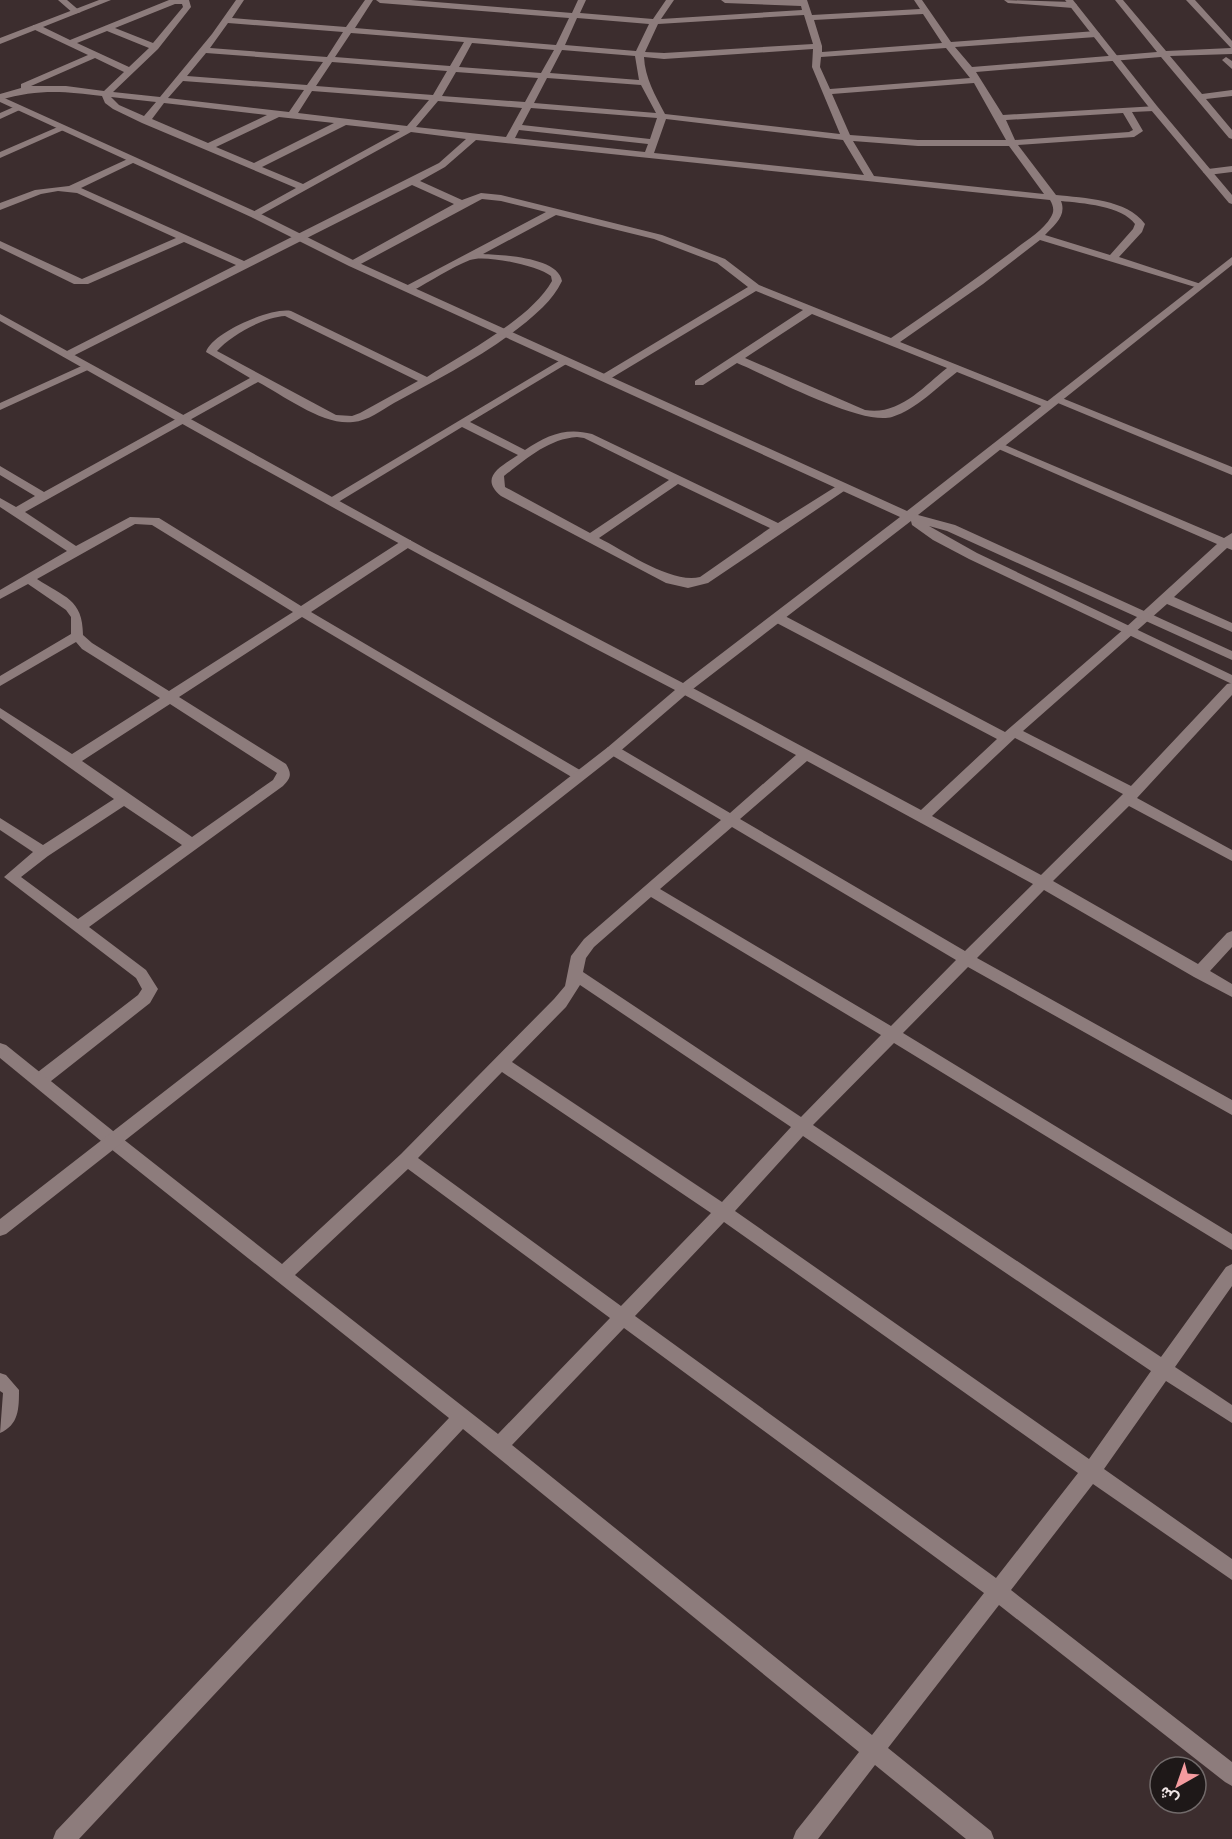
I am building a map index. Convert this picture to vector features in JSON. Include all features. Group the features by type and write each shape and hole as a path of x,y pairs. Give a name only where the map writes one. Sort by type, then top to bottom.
{"street":[{"path":"62,0 77,12"},
{"path":"0,41 107,0"},
{"path":"145,121 240,0"},
{"path":"292,115 369,0"},
{"path":"380,0 655,22 806,9"},
{"path":"509,140 582,0"},
{"path":"649,154 662,116 644,83 639,69 638,53 670,0"},
{"path":"725,0 806,9 926,11"},
{"path":"893,342 980,282 1038,236 1056,219 1058,211 1058,204 1012,143 1000,118 970,70 948,45 918,0"},
{"path":"1008,0 1071,2 1154,108 1232,201"},
{"path":"1119,0 1161,54 1232,136"},
{"path":"1190,0 1232,46"},
{"path":"69,43 174,1 186,2 187,7 155,47 106,94"},
{"path":"806,9 817,50 816,67 846,138 872,180"},
{"path":"226,20 675,56 948,45 1096,34"},
{"path":"36,27 130,71"},
{"path":"108,27 155,47"},
{"path":"255,215 410,129 437,97 470,39"},
{"path":"202,50 644,83"},
{"path":"970,70 1161,54 1232,51"},
{"path":"0,98 95,55"},
{"path":"180,78 662,116 846,138 918,144 1012,143 1131,135 1138,131 1125,109"},
{"path":"827,92 975,80"},
{"path":"10,92 50,88 474,137 1095,202 1134,216 1140,224 1138,230 1112,259"},
{"path":"1198,97 1232,93"},
{"path":"106,94 108,101 116,107 145,121 304,188"},
{"path":"0,98 564,361 908,516 951,528 1232,656"},
{"path":"0,116 19,108"},
{"path":"1000,118 1154,108"},
{"path":"207,147 279,113"},
{"path":"254,167 346,121"},
{"path":"516,127 653,141"},
{"path":"0,154 63,128"},
{"path":"67,355 303,238 442,165 474,137"},
{"path":"72,188 132,160"},
{"path":"1208,172 1232,169"},
{"path":"412,181 462,204"},
{"path":"0,207 39,190 72,188 246,266"},
{"path":"353,264 462,204 482,196 491,196 658,237 700,252 721,261 755,287 810,310 955,368 1053,402 1232,471"},
{"path":"408,289 554,212"},
{"path":"1038,236 1200,285"},
{"path":"0,244 78,282 84,282 182,238"},
{"path":"427,381 281,312 267,317 212,348 211,352 334,418 345,420 364,415 427,381 504,333 539,305 557,281 556,275 533,264 472,256"},
{"path":"0,1229 580,776 684,689 778,618 1232,260"},
{"path":"604,378 755,287"},
{"path":"699,383 810,310"},
{"path":"0,317 86,367 546,619 684,689 1044,883 1232,991"},
{"path":"736,358 862,413 878,416 890,414 903,406 955,368"},
{"path":"330,501 564,361"},
{"path":"0,407 86,367"},
{"path":"16,512 259,377"},
{"path":"462,423 527,455"},
{"path":"778,528 588,436 574,432 559,435 499,474 497,479 499,488 670,580 688,584 704,580 778,528 844,487"},
{"path":"921,818 1010,734 1230,542 998,445"},
{"path":"0,470 43,496"},
{"path":"590,538 678,479"},
{"path":"0,502 76,551"},
{"path":"908,516 936,537 973,556 1232,680"},
{"path":"0,595 123,524 134,520 155,521 302,612 580,776"},
{"path":"72,761 407,543"},
{"path":"28,579 71,607 77,617 77,636 87,646 281,767 284,772 283,778 278,783 78,927"},
{"path":"1165,598 1232,628"},
{"path":"778,618 1129,796 1232,856"},
{"path":"0,682 77,636"},
{"path":"499,1446 803,1125 966,958 1044,883 1232,687"},
{"path":"2,716 72,761 193,845"},
{"path":"613,750 966,958 1232,1108"},
{"path":"283,1275 407,1159 560,1003 572,987 579,956 590,943 806,754"},
{"path":"40,1080 144,999 150,989 141,974 78,927 5,880 124,799"},
{"path":"0,823 43,852"},
{"path":"650,890 892,1034 1232,1243"},
{"path":"1199,973 1232,937"},
{"path":"575,974 1232,1415"},
{"path":"0,1049 499,1446 983,1839"},
{"path":"502,1064 723,1212 1232,1571"},
{"path":"407,1159 998,1592 1232,1774"},
{"path":"804,1839 1090,1473 1232,1272"},
{"path":"64,1839 462,1417"}],"lane":[{"path":"0,1380 11,1390 10,1414 0,1425"}]}
